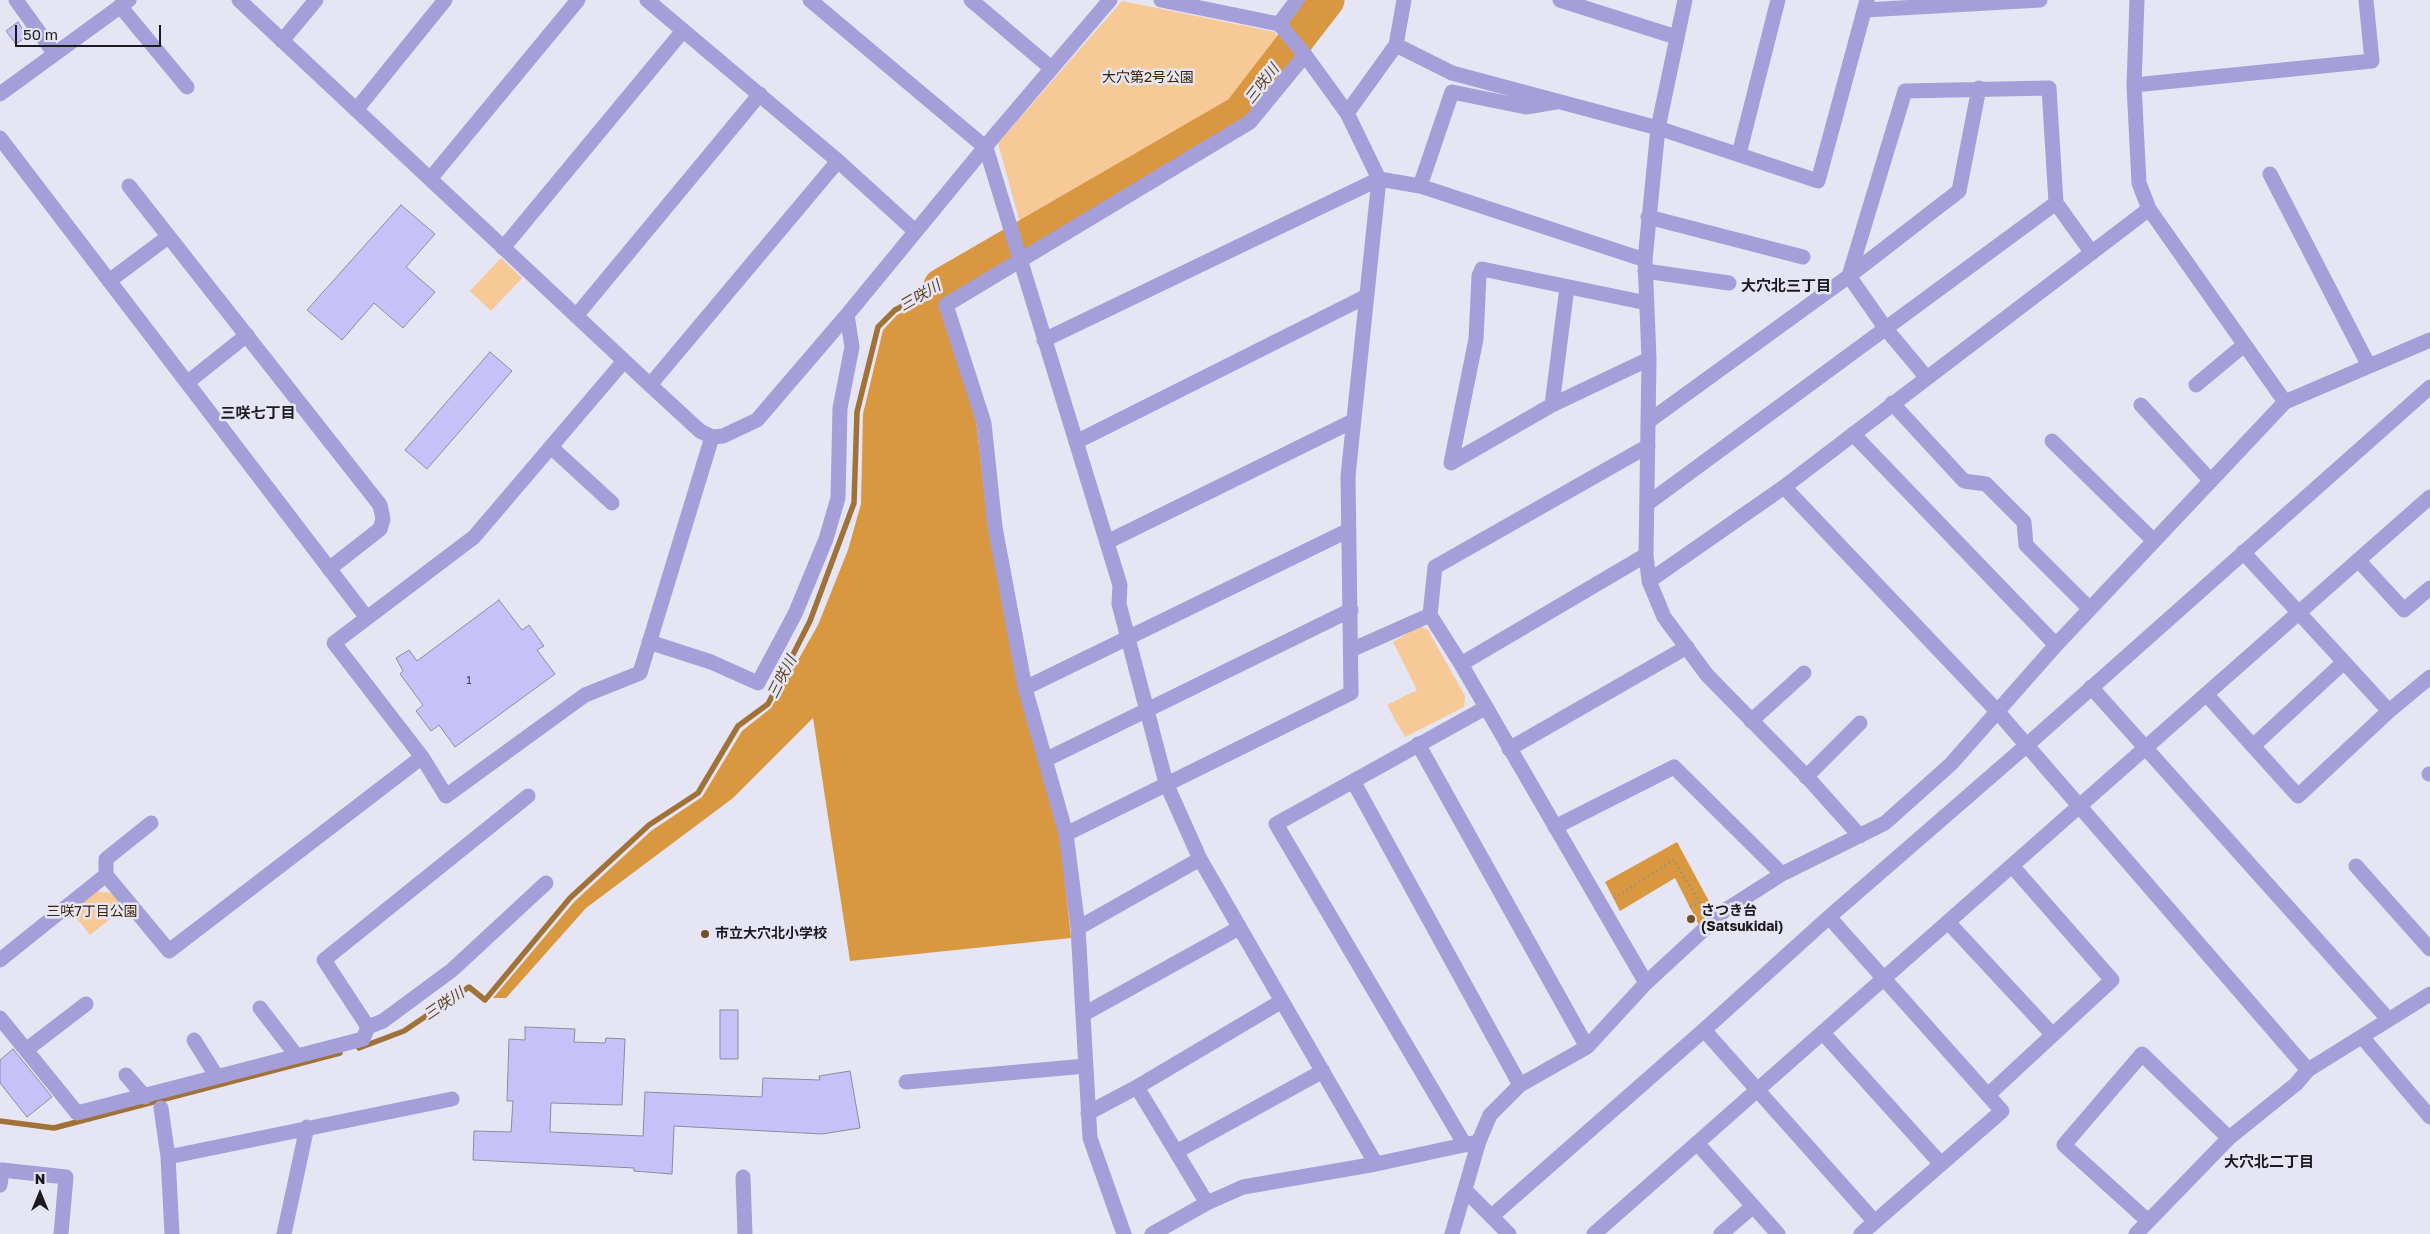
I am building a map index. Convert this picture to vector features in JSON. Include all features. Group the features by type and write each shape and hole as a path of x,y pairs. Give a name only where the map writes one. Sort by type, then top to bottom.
{"street":[{"path":"16,0 54,53"},
{"path":"239,0 624,361 700,431 712,437 722,436 757,420 986,148 995,134 1110,0"},
{"path":"282,41 316,0"},
{"path":"356,110 445,0"},
{"path":"430,179 578,0"},
{"path":"647,0 682,32 760,94 915,231"},
{"path":"810,0 986,148 1120,585 1119,604 1166,783 1200,859 1376,1164"},
{"path":"972,0 1052,68"},
{"path":"1066,834 1351,693 1348,476 1365,297 1379,179 1347,112 1280,24 1161,0"},
{"path":"1280,24 1297,0"},
{"path":"1347,112 1396,46 1404,0"},
{"path":"1560,0 1676,37"},
{"path":"1685,0 1658,128 1648,216 1645,265 1648,303 1646,555 1649,582 1664,617 1707,676 1806,776 1860,836"},
{"path":"1739,154 1778,0"},
{"path":"1396,46 1452,73 1658,128 1818,181 1866,5 2040,0"},
{"path":"2137,0 2134,85 2139,182 2149,209 2285,402"},
{"path":"2134,85 2372,61 2366,0"},
{"path":"0,94 125,3 186,87"},
{"path":"503,248 682,32"},
{"path":"1124,1234 1090,1138 1078,928 1066,834 1025,688 996,527 984,423 946,305 1017,250 1250,122 1305,55"},
{"path":"1648,421 1849,276 1959,191 1979,88"},
{"path":"1849,276 1905,91 2049,88 2056,203 2092,254"},
{"path":"1420,186 1452,92 1526,107 1563,102"},
{"path":"576,316 760,94"},
{"path":"0,138 367,618"},
{"path":"650,385 838,162"},
{"path":"2270,174 2369,366"},
{"path":"1044,340 1379,179 1420,186 1645,265 1729,283"},
{"path":"130,186 168,237 380,505 383,519 380,529 329,569"},
{"path":"1647,504 2056,203"},
{"path":"1649,582 1784,486 2149,209"},
{"path":"1648,216 1802,257"},
{"path":"109,281 168,237"},
{"path":"1648,303 1482,269 1479,276 1479,312 1476,339 1451,463 1552,405 1648,359"},
{"path":"1849,276 1886,329 1927,378"},
{"path":"1552,405 1567,287"},
{"path":"1076,442 1365,297"},
{"path":"649,642 712,662 758,683 795,614 826,539 838,498 840,408 852,347 847,315"},
{"path":"188,382 247,336"},
{"path":"1452,1234 1466,1191 1472,1143 1490,1115 1520,1085 1588,1047 1646,983 1724,911 1782,874 1885,823 1951,764 2056,645 2285,402 2430,340"},
{"path":"2196,385 2244,344"},
{"path":"624,361 474,537 334,643 422,757 446,796 585,695 640,672 712,437"},
{"path":"1492,1216 1830,917 2027,746 2430,387"},
{"path":"1892,403 1964,481 1986,484 2024,522 2026,545 2090,609"},
{"path":"2141,406 2211,481"},
{"path":"1107,542 1353,421"},
{"path":"1853,434 2056,645"},
{"path":"2052,441 2154,541"},
{"path":"1646,983 1430,614 1435,567 1648,446"},
{"path":"550,447 612,503"},
{"path":"1784,486 1997,711 2078,807 2308,1070"},
{"path":"1594,1234 2430,497"},
{"path":"1025,688 1349,530"},
{"path":"2243,552 2389,711"},
{"path":"1461,664 1646,555"},
{"path":"2358,560 2404,610 2430,588"},
{"path":"1045,760 1350,610"},
{"path":"1351,650 1430,614"},
{"path":"1509,749 1686,647"},
{"path":"2253,746 2344,662"},
{"path":"1751,721 1804,674"},
{"path":"2206,694 2298,796 2389,711 2430,677"},
{"path":"2091,687 2388,1019"},
{"path":"1472,1143 1276,824 1485,708"},
{"path":"1806,776 1860,723"},
{"path":"1418,744 1588,1047"},
{"path":"151,823 106,859 106,875 169,951 422,757"},
{"path":"1555,827 1674,767 1782,874"},
{"path":"1353,781 1520,1085"},
{"path":"368,1027 324,960 528,796"},
{"path":"1078,928 1200,859"},
{"path":"1988,1094 2112,980 2012,866"},
{"path":"2356,866 2430,949"},
{"path":"0,960 106,875"},
{"path":"0,1018 77,1113 156,1099 217,1077 363,1039 368,1027 383,1021 452,970 546,883"},
{"path":"1830,917 2002,1111 1861,1234"},
{"path":"1948,922 2052,1034"},
{"path":"1084,1014 1239,928"},
{"path":"2136,1234 2229,1138 2296,1084 2308,1070 2430,994"},
{"path":"1088,1113 1137,1087 1282,1002"},
{"path":"26,1050 86,1004"},
{"path":"260,1008 296,1055"},
{"path":"1704,1030 1875,1222"},
{"path":"1823,1033 1941,1164"},
{"path":"2362,1037 2430,1117"},
{"path":"194,1040 217,1077"},
{"path":"2148,1221 2064,1145 2142,1054 2229,1138"},
{"path":"906,1082 1086,1066"},
{"path":"1176,1152 1322,1072"},
{"path":"126,1075 156,1099 168,1157 172,1234"},
{"path":"1137,1087 1206,1203"},
{"path":"168,1157 307,1127 452,1099"},
{"path":"284,1234 307,1127"},
{"path":"1152,1234 1206,1203 1243,1187 1376,1164 1472,1143"},
{"path":"1697,1143 1778,1234"},
{"path":"0,1186 2,1170 66,1177 61,1234"},
{"path":"743,1177 745,1234"},
{"path":"1466,1191 1509,1234"},
{"path":"1721,1234 1752,1207"}],"path":[{"path":"1614,898 1674,860 1707,915"},
{"path":"1690,907 1699,902"}],"green space":[{"name":"大穴第2号公園","path":"1122,1 1275,32 1281,46 1236,108 1023,234 998,143"},
{"path":"501,258 522,278 491,311 470,291"},
{"path":"1419,626 1428,630 1465,696 1464,707 1405,737 1387,705 1417,690 1393,642"},
{"name":"三咲7丁目公園","path":"94,891 112,893 124,908 90,935 70,910"}],"shaded area":[{"path":"937,296 976,419 988,527 1060,836 1071,938 850,961 813,718 733,798 586,908 506,998 493,998 574,902 651,831 702,797 742,731 771,708 818,625 848,550 861,504 863,414 883,330 897,315"},
{"path":"1677,842 1718,918 1701,929 1675,878 1620,911 1605,882"}],"building":[{"path":"18,22 27,36 16,44 6,31"},
{"path":"401,205 435,234 406,267 435,292 403,328 374,303 342,340 307,310"},
{"path":"490,352 512,371 427,469 405,450"},
{"path":"499,600 522,630 529,625 544,646 537,650 555,674 455,747 439,725 431,731 416,711 423,705 400,674 403,671 396,658 409,650 417,661"},
{"path":"720,1010 738,1010 738,1059 720,1059"},
{"path":"525,1027 575,1029 574,1042 605,1043 606,1038 625,1039 622,1105 551,1103 550,1132 643,1136 645,1092 762,1097 763,1078 820,1080 819,1076 850,1071 860,1128 822,1134 674,1126 672,1174 634,1171 634,1168 473,1160 474,1131 511,1132 513,1101 507,1101 509,1039 525,1040"},
{"path":"13,1049 52,1097 27,1117 0,1083 0,1060"}],"waterway":[{"name":"三咲川","path":"941,286 1240,113 1327,0"},
{"name":"三咲川","path":"359,1048 404,1031 469,987 485,1000 570,898 649,825 698,793 738,726 768,704 810,621 854,503 857,412 878,327 895,310 941,286"},
{"name":"三咲川","path":"0,1121 54,1128 340,1053"}],"place":[{"name":"さつき台 (Satsukidai)","path":"1691,919"},
{"name":"市立大穴北小学校","path":"705,934"}],"district":[{"name":"大穴北三丁目","path":"1786,286"},
{"name":"三咲七丁目","path":"258,413"},
{"name":"大穴北二丁目","path":"2269,1162"}]}
